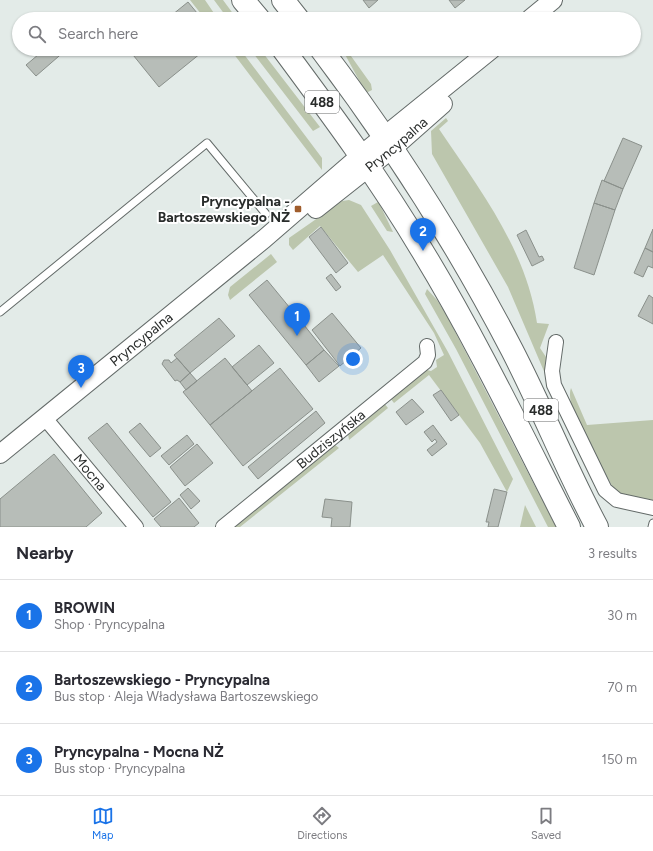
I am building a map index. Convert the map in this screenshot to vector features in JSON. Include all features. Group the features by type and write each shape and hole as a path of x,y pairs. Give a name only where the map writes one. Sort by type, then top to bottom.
{"main road":[{"path":"243,0 253,12"},
{"path":"283,0 292,12"},
{"name":"488","path":"288,56 365,161 423,251 449,296 569,527"},
{"name":"488","path":"326,56 388,143 456,248 530,386 597,527"}],"street":[{"path":"538,12 553,0"},
{"name":"Pryncypalna","path":"388,143 484,56"},
{"name":"Pryncypalna","path":"0,454 264,239 467,80 489,56"},
{"path":"556,342 552,364 554,385 605,490 617,500 653,508"},
{"name":"Budziszyńska","path":"223,527 425,362 428,355 427,346"},
{"name":"Mocna","path":"44,417 136,527"}],"lane":[{"path":"0,312 207,143 266,214"},
{"path":"652,527 653,523"}],"green space":[{"path":"190,0 205,0 213,12 199,12"},
{"path":"214,0 223,0 232,12 223,12"},
{"path":"235,56 245,56 322,158 322,170"},
{"path":"255,56 265,56 320,127 313,131"},
{"path":"346,56 351,56 371,84 372,90 366,93"},
{"path":"446,118 448,121 439,129 485,198 512,245 523,270 537,323 549,324 540,348 546,357 546,376 508,287 432,154 431,131"},
{"path":"349,200 361,205 390,250 448,352 513,479 507,492 480,443 429,375 394,403 390,398 427,370 431,371 437,367 436,360 444,355 434,333 383,255 358,272 320,226 293,250 289,245 289,238 342,201"},
{"path":"378,202 393,232 387,231 371,206"},
{"path":"271,254 277,262 230,300 228,295 230,287"},
{"path":"427,289 437,300 446,314 556,527 548,527 456,349 425,294"},
{"path":"571,388 587,425 653,420 653,502 625,496 612,486 578,422 570,397"},
{"path":"384,403 388,408 349,440 348,434"},
{"path":"335,445 339,448 240,527 233,527 331,447"},
{"path":"525,505 536,527 520,527"}],"building":[{"path":"363,0 378,0 369,8"},
{"path":"449,0 465,0 455,8"},
{"path":"188,2 196,12 176,12"},
{"path":"37,56 59,56 36,76 26,65"},
{"path":"134,56 197,56 159,87"},
{"path":"623,138 642,146 623,189 604,181"},
{"path":"602,180 623,189 615,210 594,203"},
{"path":"594,203 615,210 594,275 574,268"},
{"path":"321,227 348,263 336,273 309,237"},
{"path":"653,229 653,252 645,248"},
{"path":"526,230 539,257 542,256 544,260 532,266 517,235"},
{"path":"645,248 653,252 653,268 648,266 643,277 634,273"},
{"path":"331,274 341,287 336,291 326,278"},
{"path":"267,280 290,308 295,304 300,311 296,315 324,350 306,365 249,295"},
{"path":"649,295 653,298 653,324 638,316"},
{"path":"332,313 361,348 340,366 312,330"},
{"path":"219,318 235,336 190,373 174,355"},
{"path":"259,345 274,363 247,385 232,367"},
{"path":"324,350 339,366 319,382 306,365"},
{"path":"177,358 190,373 180,382 177,380 175,381 162,364 164,360 169,360 171,363"},
{"path":"225,358 252,391 210,425 183,392"},
{"path":"280,368 313,409 243,466 210,425"},
{"path":"190,373 197,381 186,390 180,382"},
{"path":"441,390 459,415 451,421 433,395"},
{"path":"412,399 424,412 406,425 396,412"},
{"path":"316,411 325,423 258,479 248,467"},
{"path":"107,423 171,502 153,517 88,438"},
{"path":"140,423 161,448 150,457 129,432"},
{"path":"433,425 447,444 432,456 427,450 437,442 435,439 432,442 424,432"},
{"path":"187,435 194,444 169,465 161,456"},
{"path":"197,444 213,463 185,486 170,467"},
{"path":"54,454 102,513 86,527 0,527 0,499"},
{"path":"188,488 200,501 191,509 180,495"},
{"path":"494,489 507,492 498,527 488,527 489,522 486,522"},
{"path":"179,498 199,523 194,527 161,527 154,519"},
{"path":"325,499 352,502 350,527 331,527 332,518 322,517"}],"place":[{"name":"Pryncypalna - Bartoszewskiego NŻ","path":"298,209"},
{"name":"Bartoszewskiego - Pryncypalna","path":"423,251"},
{"name":"BROWIN","path":"297,336"},
{"name":"Pryncypalna - Mocna NŻ","path":"81,388"}]}
